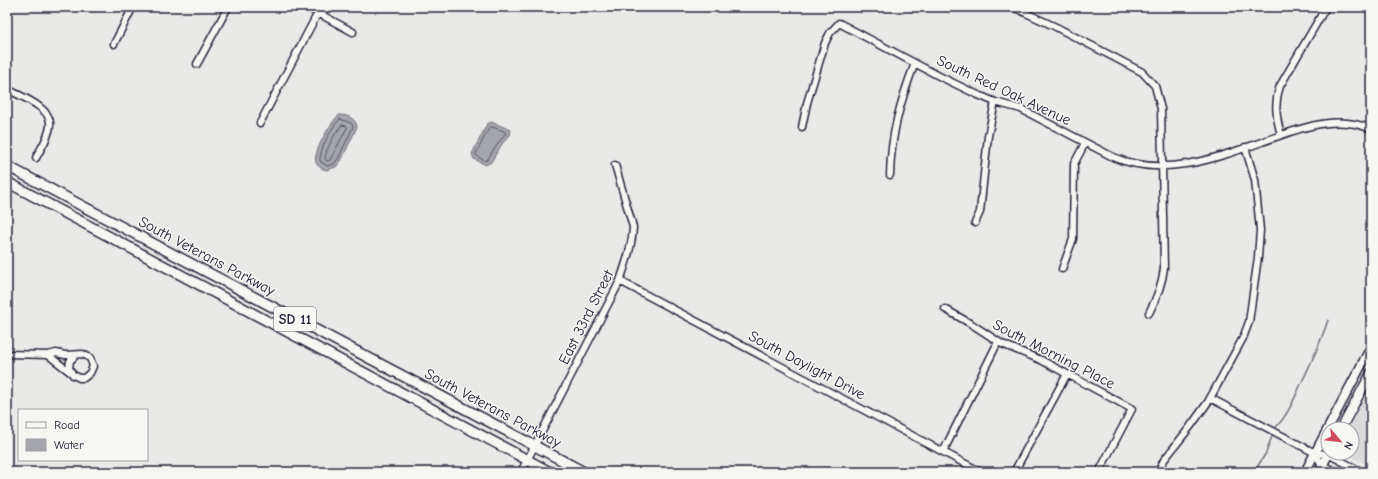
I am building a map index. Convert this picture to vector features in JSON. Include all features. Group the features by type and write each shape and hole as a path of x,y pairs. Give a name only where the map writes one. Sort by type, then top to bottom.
{"highway":[{"name":"South Veterans Parkway","path":"7,166 584,472"},
{"name":"South Veterans Parkway","path":"7,182 550,472"}],"main road":[{"path":"1305,472 1371,346"},
{"path":"1345,421 1371,373"}],"street":[{"path":"114,44 133,7"},
{"path":"197,64 228,7"},
{"path":"307,7 320,10 353,32"},
{"path":"1013,7 1050,24 1142,72 1155,86 1161,109 1164,268 1158,296 1149,313"},
{"path":"1281,135 1276,118 1276,96 1280,86 1326,7"},
{"path":"260,123 320,10"},
{"name":"South Red Oak Avenue","path":"802,127 807,103 825,43 830,33 840,23 976,94 994,102 1021,109 1085,143 1123,161 1140,165 1161,166 1202,161 1300,128 1322,123 1342,122 1362,125 1371,129"},
{"path":"890,175 898,112 915,63"},
{"path":"7,88 36,104 44,111 51,122 48,133 36,158"},
{"path":"976,223 980,212 988,136 994,102"},
{"path":"1062,269 1074,239 1074,164 1085,143"},
{"path":"1158,472 1164,460 1190,427 1210,398 1243,338 1249,322 1260,230 1255,180 1245,147"},
{"name":"East 33rd Street","path":"521,472 620,281 631,247 633,228 615,165"},
{"name":"South Daylight Drive","path":"620,281 981,472"},
{"name":"South Morning Place","path":"944,309 973,325 998,342 1016,351 1041,360 1132,409 1099,472"},
{"path":"943,452 998,342"},
{"path":"7,354 84,354 90,358 92,362 92,370 88,376 80,378 73,375 48,355"},
{"path":"70,372 69,364 72,357 76,355"},
{"path":"1014,472 1067,374"},
{"path":"1210,398 1315,453 1320,453"},
{"path":"1315,453 1321,468 1337,472"},
{"path":"1341,461 1362,472"}],"shaded area":[{"path":"1371,386 1371,467 1360,461 1360,421 1352,421"}],"water":[{"path":"339,115 353,119 357,127 341,161 336,167 326,170 319,167 316,163 317,152 319,145 327,131"},
{"path":"491,122 511,130 510,135 502,144 491,162 486,165 474,159 472,154 487,124"}],"waterway":[{"path":"1276,427 1284,417 1293,401 1316,352 1328,320"},
{"path":"1254,472 1266,453 1272,436"}]}
